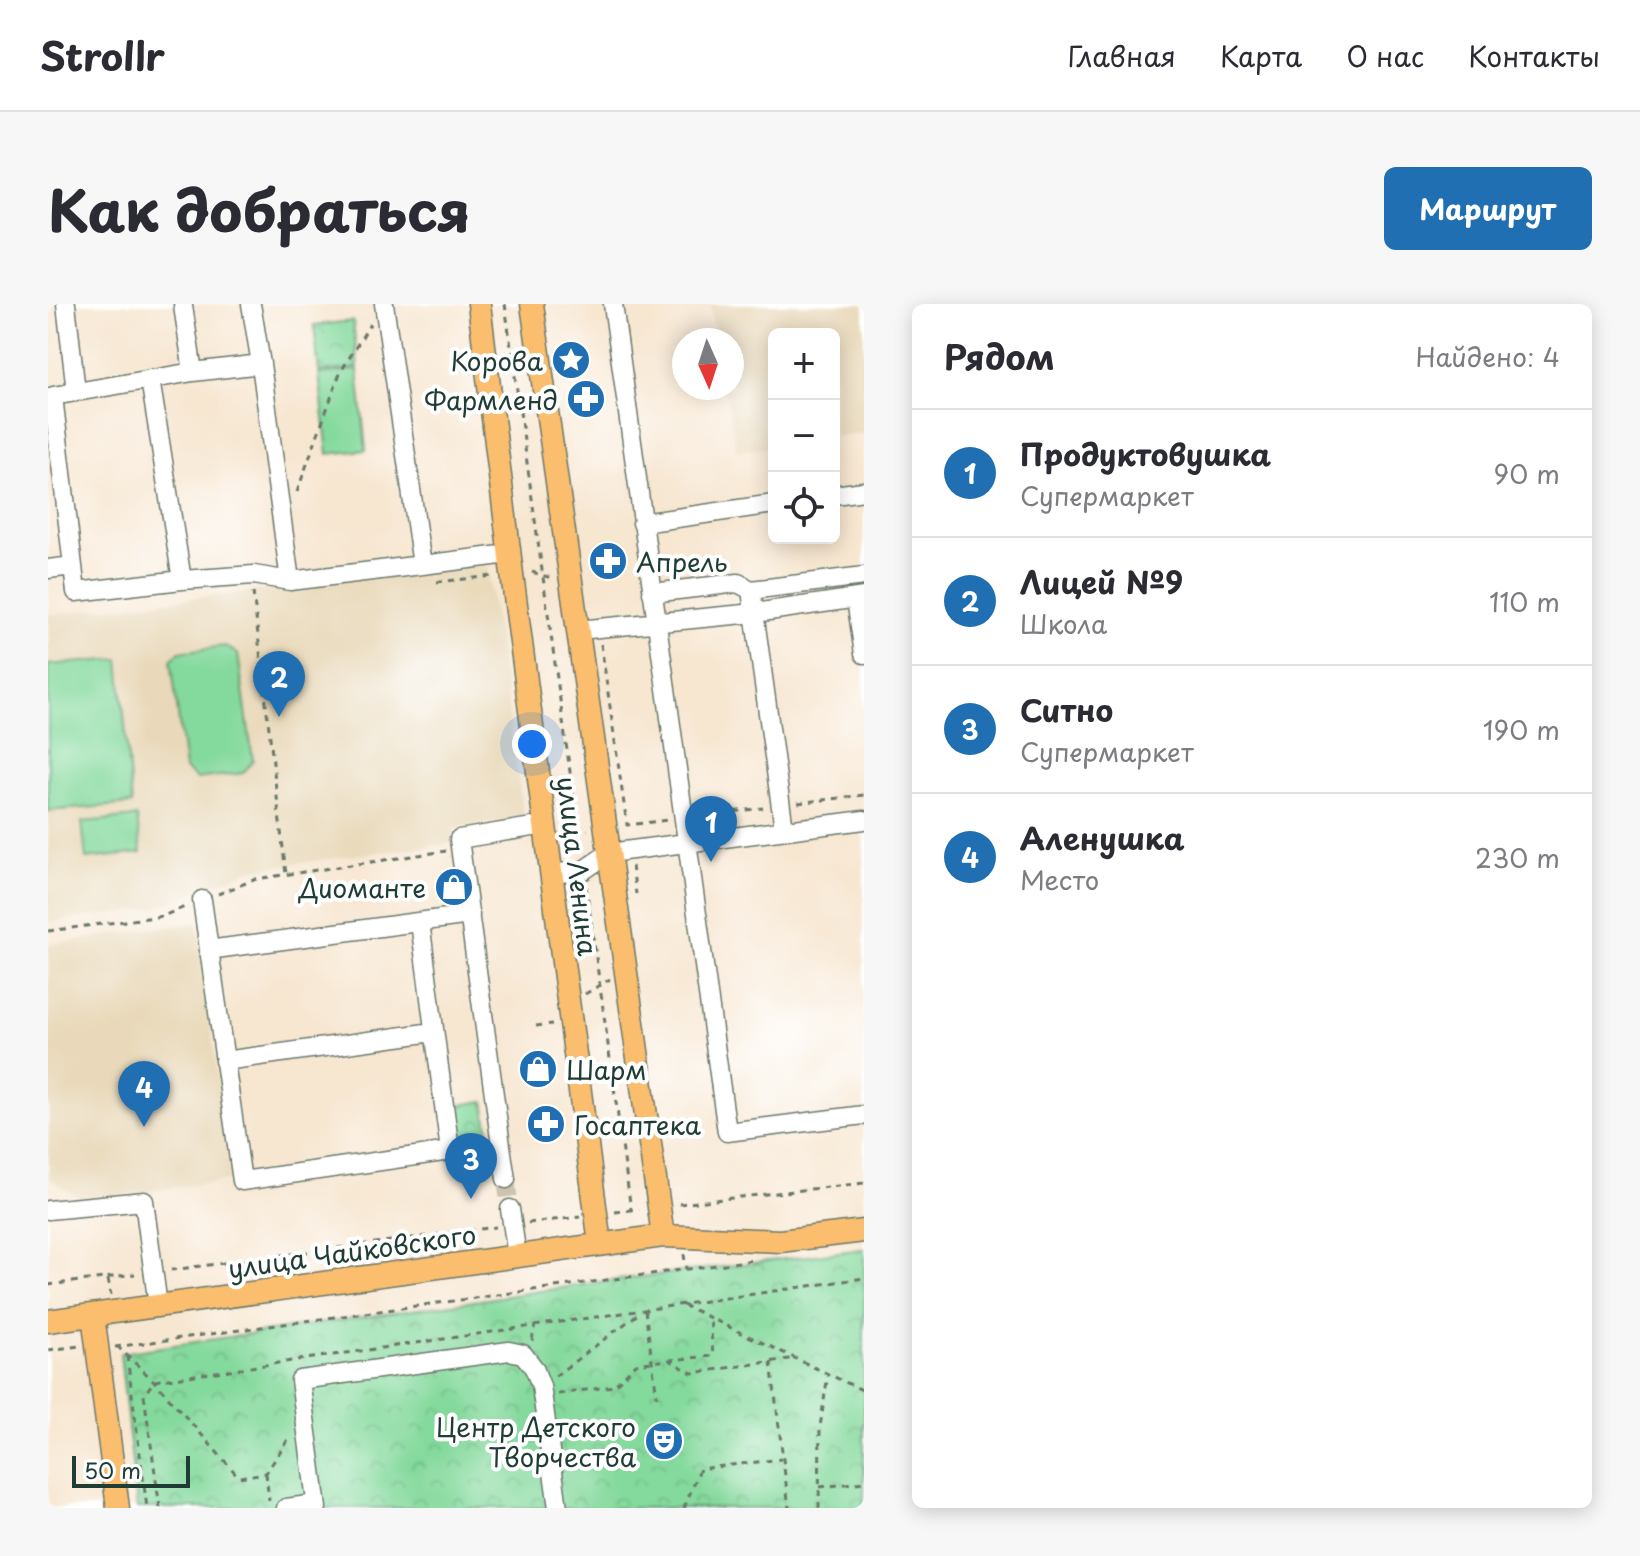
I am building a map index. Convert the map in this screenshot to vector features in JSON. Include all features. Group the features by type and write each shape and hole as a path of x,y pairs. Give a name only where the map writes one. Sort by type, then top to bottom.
{"main road":[{"name":"улица Ленина","path":"479,304 600,1244"},
{"name":"улица Ленина","path":"532,304 663,1236"},
{"name":"улица Чайковского","path":"48,1321 663,1236 780,1241 864,1231"},
{"path":"93,1315 107,1346 118,1508"}],"street":[{"path":"66,304 76,392"},
{"path":"251,304 290,581"},
{"path":"613,304 727,1132 864,1115"},
{"path":"189,305 193,372"},
{"path":"384,306 422,565"},
{"path":"261,364 193,372 50,397 76,592 254,575 290,581 422,565 510,560"},
{"path":"150,379 182,580"},
{"path":"840,494 864,491"},
{"path":"642,523 768,505"},
{"path":"48,569 73,566"},
{"path":"652,593 738,583 751,590 864,576"},
{"path":"751,590 784,829"},
{"path":"578,630 755,613 860,598 864,654"},
{"path":"551,874 584,870 609,853 864,820"},
{"path":"506,1179 459,839 545,825"},
{"path":"202,900 242,1181 450,1151 463,1158 502,1153"},
{"path":"208,950 470,915"},
{"path":"420,922 450,1151"},
{"path":"224,1061 433,1032"},
{"path":"48,1210 144,1201 158,1306"},
{"path":"511,1217 517,1256"},
{"path":"286,1508 316,1506 300,1380 509,1351 523,1354 534,1368 542,1391 558,1508"}],"path":[{"path":"48,1285 511,1217 596,1215 631,1210 505,304"},
{"path":"295,496 340,373 384,306"},
{"path":"510,560 572,586"},
{"path":"254,575 253,591 286,874"},
{"path":"48,931 163,916 256,879 461,849"},
{"path":"568,1004 626,970"},
{"path":"536,1026 556,1023"},
{"path":"676,1204 864,1183"},
{"path":"48,1350 107,1346 686,1269"},
{"path":"605,1314 864,1278"},
{"path":"680,1303 864,1391"},
{"path":"645,1308 657,1397"},
{"path":"542,1391 645,1308"},
{"path":"542,1391 614,1386 636,1364 713,1356 710,1318"},
{"path":"107,1346 127,1356 154,1381 239,1477 266,1473"},
{"path":"127,1356 147,1508"},
{"path":"669,1360 692,1373 796,1358"},
{"path":"771,1362 789,1508"},
{"path":"819,1508 820,1427 828,1374"},
{"path":"270,1508 266,1473 305,1415"},
{"path":"684,1508 700,1469 783,1459"},
{"path":"819,1487 864,1482"}],"shaded area":[{"path":"710,304 864,304 864,433 840,436 840,328 768,328 768,447 737,451 727,400 744,400 744,328 714,328"},
{"path":"487,564 524,819 453,828 453,843 251,869 155,908 48,922 48,615"},
{"path":"197,922 231,1180 82,1200 48,1177 48,945"}],"green space":[{"path":"353,321 358,368 319,372 314,325"},
{"path":"358,370 366,450 328,454 319,374"},
{"path":"225,646 238,654 253,761 243,773 196,779 185,769 171,660 179,652"},
{"path":"119,659 132,804 48,811 48,665"},
{"path":"137,817 141,853 86,859 82,822"},
{"path":"484,1101 490,1139 459,1143 454,1106"},
{"path":"864,1249 864,1508 137,1508 120,1353 601,1282"}],"tunnel":[{"path":"506,1179 510,1209"}],"place":[{"name":"Корова","path":"571,360"},
{"name":"Фармленд","path":"586,399"},
{"name":"Апрель","path":"608,561"},
{"name":"Лицей №9","path":"279,717"},
{"name":"Продуктовушка","path":"711,862"},
{"name":"Диоманте","path":"454,887"},
{"name":"Шарм","path":"538,1069"},
{"name":"Госаптека","path":"546,1124"},
{"name":"Аленушка","path":"144,1127"},
{"name":"Ситно","path":"471,1199"},
{"name":"Центр Детского Творчества","path":"664,1441"}]}
